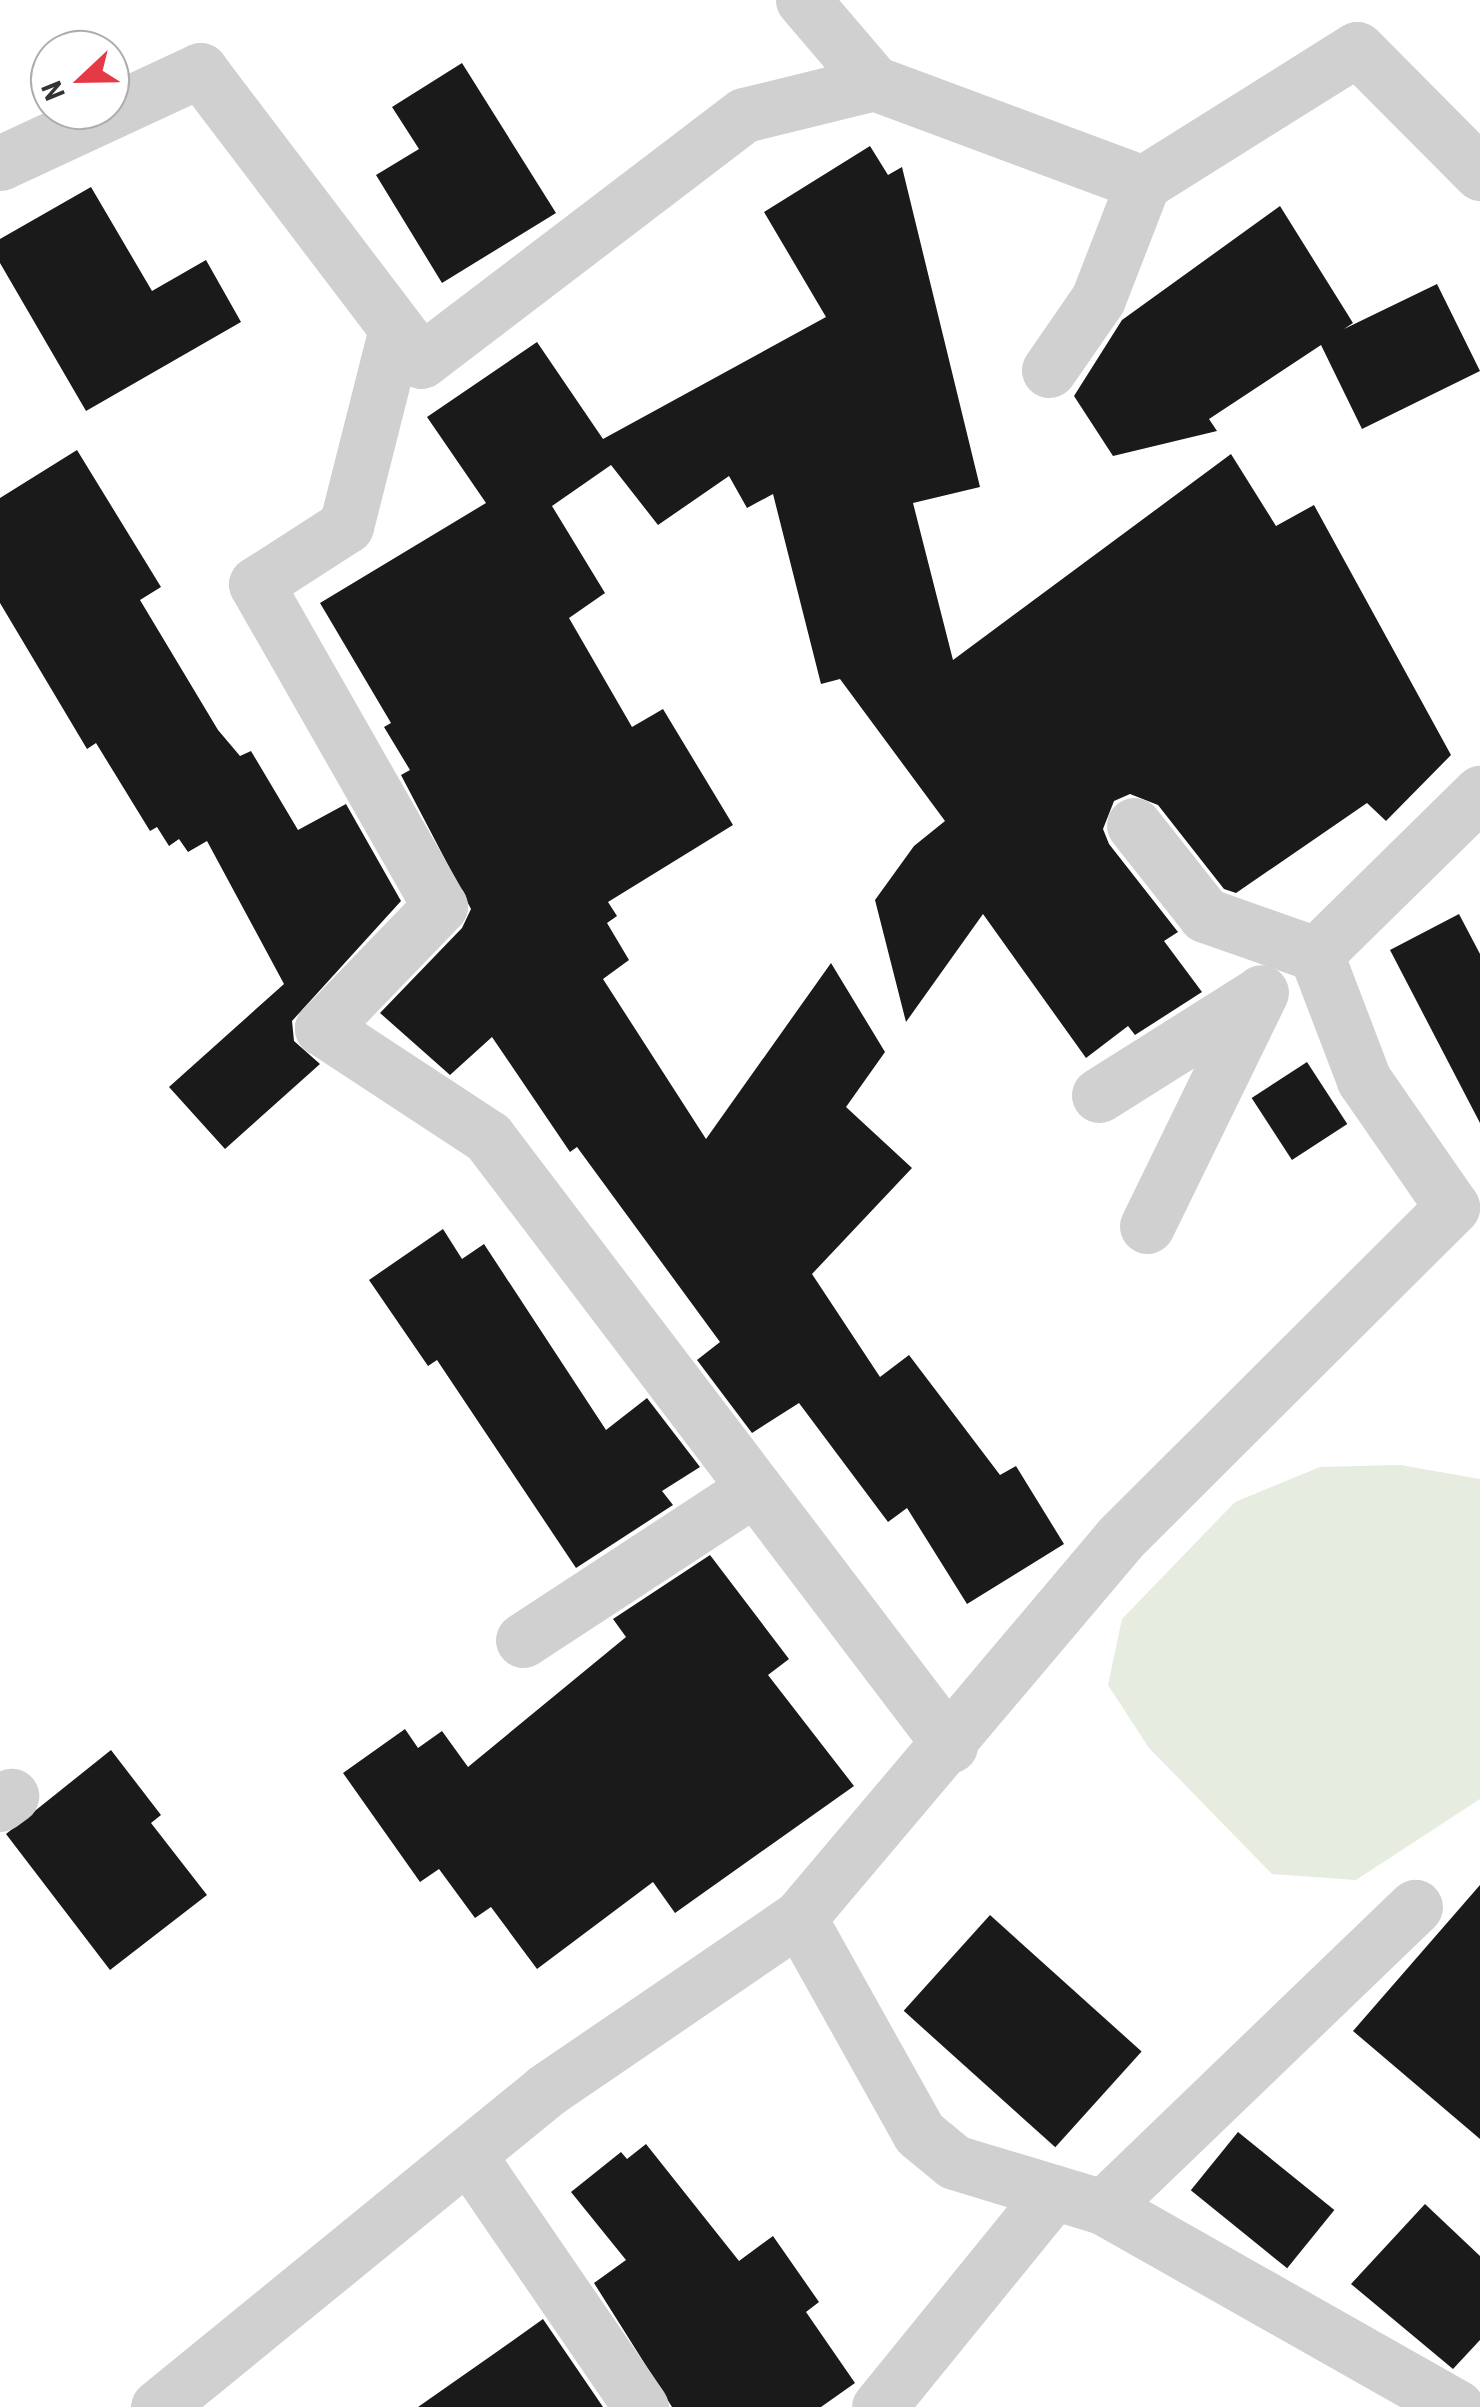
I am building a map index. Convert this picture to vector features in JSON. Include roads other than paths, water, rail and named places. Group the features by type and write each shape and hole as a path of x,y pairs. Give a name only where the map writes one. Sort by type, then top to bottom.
{"street":[{"path":"803,0 874,83 1143,182"},
{"path":"1049,370 1098,299 1143,182 1357,49 1480,173"},
{"path":"0,162 200,70 421,361 744,115 874,83"},
{"path":"396,329 346,526 256,584 440,906 322,1028 488,1136 950,1745"},
{"path":"1099,1095 1316,954 1480,793"},
{"path":"1134,824 1205,916 1316,954"},
{"path":"158,2407 471,2159 545,2092 799,1918 950,1745 1120,1538 1452,1208 1364,1080 1316,954"},
{"path":"1148,1226 1261,992"},
{"path":"524,1640 755,1488"},
{"path":"880,2407 1079,2200 1415,1907"},
{"path":"799,1918 919,2134 954,2162 1079,2200 1456,2406 1480,2383"},
{"path":"471,2159 641,2407"}]}
